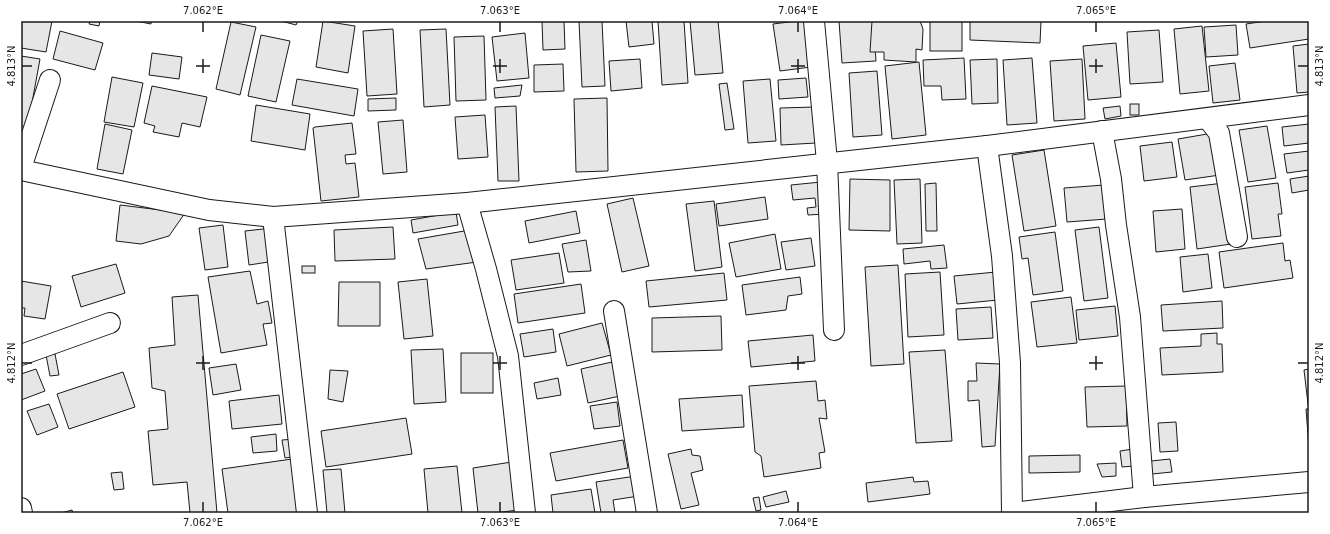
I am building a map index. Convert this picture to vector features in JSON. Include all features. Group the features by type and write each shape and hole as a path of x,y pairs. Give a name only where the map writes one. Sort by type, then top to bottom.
{"street":[{"path":"814,21 827,162 834,330"},
{"path":"50,80 21,169 209,210 273,216 466,204 827,162 987,146 1309,105"},
{"path":"1208,119 1219,132 1236,237"},
{"path":"1102,131 1111,179 1116,225 1130,317 1144,497"},
{"path":"987,146 1002,256 1009,348 1013,513 1144,497 1309,482"},
{"path":"466,204 486,269 508,356 525,513"},
{"path":"273,216 307,513"},
{"path":"614,311 647,513"},
{"path":"21,355 110,323"},
{"path":"21,508 22,513"}],"building":[{"path":"21,21 52,21 46,52 21,48"},
{"path":"90,21 100,21 99,26 89,24"},
{"path":"136,21 151,21 151,24"},
{"path":"281,21 298,21 296,25"},
{"path":"323,21 355,26 348,73 316,67"},
{"path":"542,21 564,21 565,49 543,50"},
{"path":"579,21 602,21 605,86 582,87"},
{"path":"626,21 652,21 654,44 629,47"},
{"path":"658,21 684,21 688,83 662,85"},
{"path":"690,21 718,21 723,73 695,75"},
{"path":"804,21 811,67 780,71 773,24"},
{"path":"839,21 873,21 876,61 842,63"},
{"path":"872,21 920,21 923,29 922,50 916,49 916,62 884,60 884,52 870,52"},
{"path":"930,21 962,21 962,51 930,51"},
{"path":"970,21 1041,21 1040,43 970,40"},
{"path":"1266,21 1309,21 1309,39 1250,48 1246,24"},
{"path":"231,22 256,27 240,95 216,89"},
{"path":"1236,25 1238,55 1206,57 1204,27"},
{"path":"1202,26 1209,91 1180,94 1174,29"},
{"path":"393,29 397,94 367,96 363,31"},
{"path":"446,29 450,105 424,107 420,30"},
{"path":"1159,30 1163,82 1130,84 1127,32"},
{"path":"60,31 103,43 95,70 53,59"},
{"path":"525,33 529,78 497,81 492,37"},
{"path":"261,35 290,41 276,102 248,96"},
{"path":"484,36 486,100 456,101 454,37"},
{"path":"1116,43 1121,97 1088,100 1083,46"},
{"path":"1309,44 1309,92 1297,93 1293,46"},
{"path":"152,53 182,57 179,79 149,75"},
{"path":"21,56 40,59 23,152 21,152"},
{"path":"964,58 966,99 942,100 941,86 924,86 923,60"},
{"path":"1032,58 1037,123 1007,125 1003,60"},
{"path":"640,59 642,88 611,91 609,61"},
{"path":"997,59 998,103 972,104 970,60"},
{"path":"1082,59 1085,119 1054,121 1050,61"},
{"path":"919,62 926,135 892,139 885,66"},
{"path":"1235,63 1240,100 1213,103 1209,66"},
{"path":"563,64 564,91 534,92 534,65"},
{"path":"877,71 882,135 853,137 849,73"},
{"path":"112,77 143,83 134,127 104,122"},
{"path":"806,78 808,97 779,99 778,80"},
{"path":"297,79 358,89 354,116 292,105"},
{"path":"770,79 776,141 748,143 743,81"},
{"path":"727,83 734,129 725,130 719,84"},
{"path":"522,85 520,96 495,98 494,88"},
{"path":"152,86 207,97 200,127 182,123 179,137 153,132 155,126 144,123"},
{"path":"396,98 396,110 368,111 368,99"},
{"path":"607,98 608,171 576,172 574,99"},
{"path":"1130,104 1139,104 1139,115 1130,115"},
{"path":"256,105 310,114 305,150 251,141"},
{"path":"516,106 519,181 498,181 495,107"},
{"path":"1120,106 1121,116 1105,119 1103,108"},
{"path":"815,107 816,143 781,145 780,108"},
{"path":"485,115 488,157 458,159 455,117"},
{"path":"403,120 407,172 383,174 378,122"},
{"path":"352,123 356,154 345,155 346,164 355,163 359,197 321,201 313,128"},
{"path":"105,124 132,130 123,174 97,169"},
{"path":"1309,124 1309,143 1284,146 1282,127"},
{"path":"1267,126 1276,178 1248,182 1239,130"},
{"path":"1213,133 1220,175 1185,180 1178,139"},
{"path":"1172,142 1177,177 1144,181 1140,146"},
{"path":"1044,150 1056,226 1024,231 1012,155"},
{"path":"1309,151 1309,170 1287,173 1284,154"},
{"path":"1309,176 1309,190 1292,193 1290,179"},
{"path":"850,179 890,180 890,231 849,230"},
{"path":"920,179 922,243 897,244 894,180"},
{"path":"821,182 825,214 808,215 807,208 816,207 815,198 793,200 791,185"},
{"path":"936,183 937,231 926,231 925,184"},
{"path":"1224,183 1231,244 1197,249 1190,187"},
{"path":"1278,183 1282,214 1278,214 1281,236 1252,239 1245,187"},
{"path":"1104,185 1107,219 1067,222 1064,188"},
{"path":"765,197 768,219 719,226 716,204"},
{"path":"633,198 649,266 622,272 607,204"},
{"path":"714,201 722,267 695,271 686,204"},
{"path":"120,205 185,213 169,236 141,244 116,241"},
{"path":"1182,209 1185,249 1156,252 1153,211"},
{"path":"576,211 580,233 529,243 525,221"},
{"path":"456,212 458,225 413,233 411,220"},
{"path":"223,225 228,267 205,270 199,228"},
{"path":"393,227 395,259 335,261 334,230"},
{"path":"1099,227 1108,298 1084,301 1075,230"},
{"path":"272,228 275,261 249,265 245,231"},
{"path":"470,230 477,262 426,269 418,239"},
{"path":"1055,232 1063,291 1033,295 1028,258 1022,259 1019,237"},
{"path":"775,234 781,269 736,277 729,243"},
{"path":"811,238 815,266 786,270 781,242"},
{"path":"586,240 591,271 568,272 562,244"},
{"path":"1283,243 1285,261 1290,260 1293,278 1224,288 1219,252"},
{"path":"944,245 947,268 931,269 930,261 904,264 903,249"},
{"path":"559,253 564,283 516,290 511,260"},
{"path":"1208,254 1212,288 1183,292 1180,257"},
{"path":"116,264 125,293 81,307 72,276"},
{"path":"898,265 904,364 871,366 865,267"},
{"path":"302,266 315,266 315,273 302,273"},
{"path":"250,271 257,304 268,301 272,323 263,324 267,345 221,353 208,277"},
{"path":"940,272 944,335 908,337 905,274"},
{"path":"996,272 998,300 957,304 954,276"},
{"path":"724,273 727,300 649,307 646,281"},
{"path":"800,277 802,294 788,296 786,310 746,315 742,285"},
{"path":"427,279 433,336 404,339 398,282"},
{"path":"21,281 51,286 45,319 24,316 25,308 21,308"},
{"path":"339,282 380,282 380,326 338,326"},
{"path":"581,284 585,313 518,323 514,294"},
{"path":"198,295 217,513 190,513 187,482 153,485 148,431 168,429 165,391 152,388 149,348 175,345 172,297"},
{"path":"1071,297 1077,343 1037,347 1031,302"},
{"path":"1222,301 1223,328 1163,331 1161,305"},
{"path":"1115,306 1118,336 1079,340 1076,310"},
{"path":"991,307 993,338 958,340 956,309"},
{"path":"721,316 722,350 652,352 652,318"},
{"path":"602,323 611,355 567,366 559,334"},
{"path":"553,329 556,352 524,357 520,334"},
{"path":"1217,333 1217,344 1222,344 1223,372 1162,375 1160,348 1201,346 1201,334"},
{"path":"813,335 815,361 751,367 748,341"},
{"path":"443,349 446,402 414,404 411,350"},
{"path":"945,350 952,441 916,443 909,352"},
{"path":"461,353 493,353 493,393 461,393"},
{"path":"55,354 59,375 50,376 46,355"},
{"path":"612,362 620,396 588,403 581,369"},
{"path":"976,363 1000,364 995,446 982,447 979,400 968,401 968,381 977,381"},
{"path":"236,364 241,390 213,395 209,368"},
{"path":"36,369 45,391 21,400 21,374"},
{"path":"1309,369 1309,404 1308,404 1304,370"},
{"path":"330,370 348,371 343,402 328,399"},
{"path":"123,372 135,407 69,429 57,394"},
{"path":"558,378 561,395 537,399 534,383"},
{"path":"816,381 818,401 825,400 827,419 819,418 825,452 819,453 821,468 764,477 761,456 755,452 749,386"},
{"path":"1126,386 1127,426 1087,427 1085,387"},
{"path":"279,395 282,424 232,429 229,401"},
{"path":"742,395 744,427 682,431 679,399"},
{"path":"617,402 620,426 594,429 590,406"},
{"path":"49,404 58,427 37,435 27,411"},
{"path":"1306,409 1309,409 1309,448"},
{"path":"406,418 412,454 326,467 321,431"},
{"path":"1176,422 1178,451 1160,452 1158,423"},
{"path":"276,434 277,451 253,453 251,437"},
{"path":"295,439 298,456 285,458 282,440"},
{"path":"623,440 628,468 556,481 550,453"},
{"path":"691,449 692,455 700,456 703,470 691,473 699,505 681,509 668,454"},
{"path":"1133,449 1134,466 1122,467 1120,451"},
{"path":"1080,455 1080,472 1029,473 1029,456"},
{"path":"292,459 299,513 228,513 222,469"},
{"path":"1170,459 1172,472 1152,474 1151,461"},
{"path":"512,462 518,510 495,513 478,513 473,468"},
{"path":"1116,463 1116,476 1102,477 1097,464"},
{"path":"457,466 462,513 428,513 424,469"},
{"path":"341,469 345,513 327,513 323,470"},
{"path":"122,472 124,489 114,490 111,473"},
{"path":"636,476 639,496 613,500 615,513 601,513 596,482"},
{"path":"913,477 914,482 928,481 930,494 868,502 866,483"},
{"path":"591,489 595,513 553,513 551,495"},
{"path":"786,491 789,502 766,507 763,497"},
{"path":"759,497 761,510 756,511 753,498"},
{"path":"72,510 73,513 61,513"}]}
